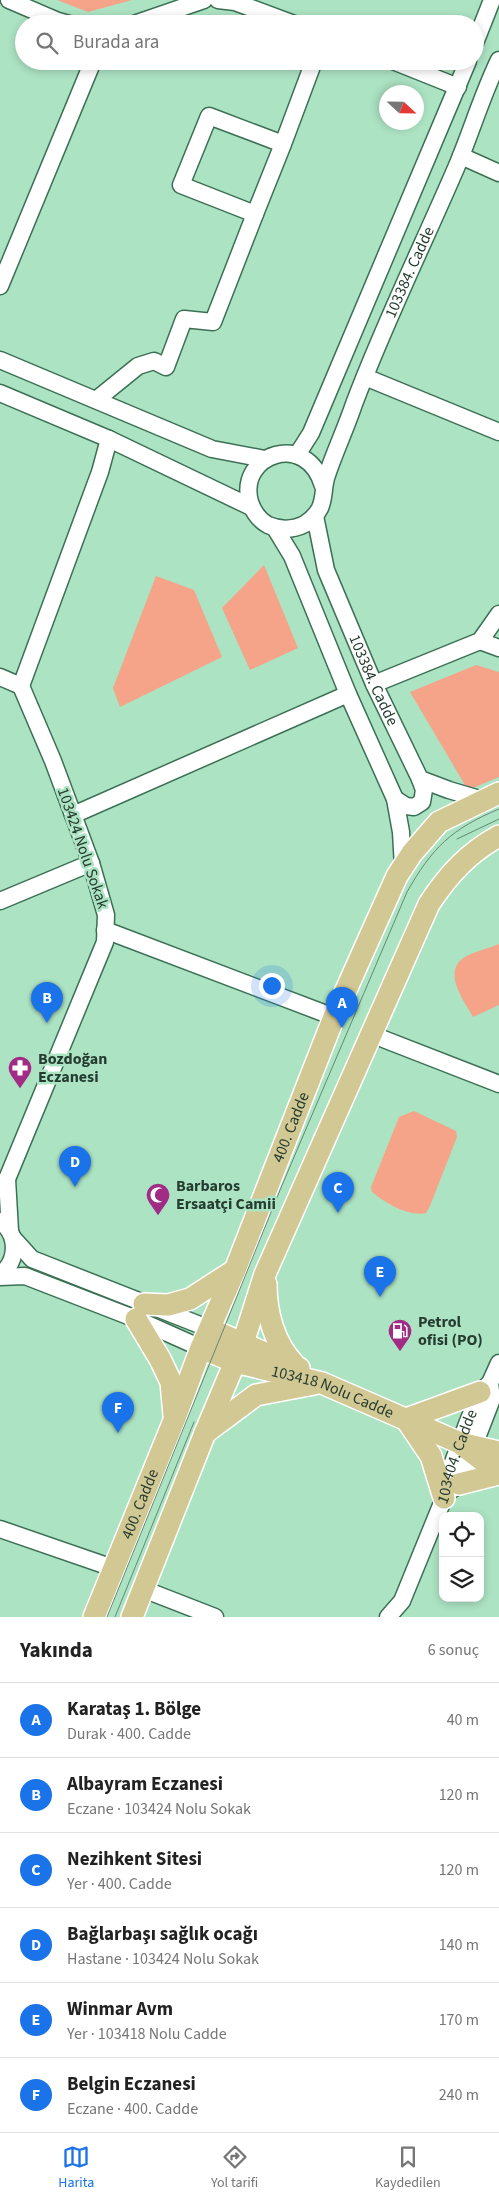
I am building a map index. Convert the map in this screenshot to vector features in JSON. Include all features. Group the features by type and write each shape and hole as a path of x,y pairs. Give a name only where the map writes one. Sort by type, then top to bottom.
{"main road":[{"name":"400. Cadde","path":"94,1617 175,1418 205,1338 235,1270 334,1017 403,867 412,853 439,822 491,797"},
{"path":"132,1617 239,1353 265,1274 429,904 443,882 457,866 475,850 499,836"},
{"path":"175,1418 170,1382 140,1312 190,1299 235,1270"},
{"path":"265,1274 268,1310 282,1352 296,1366 322,1383"},
{"name":"103418 Nolu Cadde","path":"205,1338 239,1353 322,1383 468,1447 499,1452"},
{"path":"239,1353 296,1366"},
{"path":"205,1433 256,1395 322,1383"},
{"path":"490,1387 406,1419 452,1491 499,1474"},
{"name":"103418 Nolu Cadde","path":"468,1447 487,1464 499,1469"}],"street":[{"path":"9,0 44,15"},
{"path":"160,15 204,0"},
{"path":"218,0 235,2 270,15"},
{"path":"484,20 492,0"},
{"name":"103384. Cadde","path":"324,486 365,377 461,156 492,92 499,60"},
{"path":"0,286 89,70"},
{"path":"96,400 138,366 154,361 166,367 184,319 213,322 284,144 311,70"},
{"path":"416,70 458,87"},
{"path":"297,455 312,433 465,70"},
{"path":"255,214 181,185 209,116 284,144"},
{"path":"461,156 499,173"},
{"path":"0,360 212,449 265,459"},
{"path":"365,377 499,432"},
{"path":"0,393 109,439 251,507 265,523 275,528 296,528 314,516 322,502 324,486 315,466 306,459 286,453 275,454 265,459 257,466 250,480 248,496 251,507"},
{"path":"0,677 21,686 100,472 109,439"},
{"name":"103384. Cadde","path":"314,516 326,570 374,684 420,778"},
{"path":"275,528 292,556 348,694 395,799 401,832 403,867"},
{"path":"374,684 480,641 499,614"},
{"path":"480,641 499,648"},
{"name":"103424 Nolu Sokak","path":"0,1276 12,1261 14,1253 8,1230 4,1183 105,942 106,930 106,915 91,863 21,686"},
{"path":"73,815 348,694"},
{"path":"395,799 406,806 414,807 422,802 424,790 420,778"},
{"path":"420,778 449,790 491,797"},
{"path":"0,901 91,863"},
{"path":"106,930 334,1017"},
{"path":"373,1034 499,1084"},
{"path":"8,1230 32,1259 140,1312 205,1338"},
{"path":"0,1276 25,1276 140,1312"},
{"name":"103404. Cadde","path":"388,1617 402,1602 452,1491 448,1476 468,1447 499,1363"},
{"path":"0,1529 113,1568"},
{"path":"143,1589 215,1617"}],"shaded area":[{"path":"57,0 132,0 88,12"},
{"path":"264,565 298,648 250,670 222,608"},
{"path":"156,576 194,590 222,657 120,707 113,688"},
{"path":"476,665 499,672 499,777 468,790 410,692"},
{"path":"499,944 499,1005 473,1017 457,988 455,972 457,965 462,959 475,952"},
{"path":"414,1111 456,1131 457,1137 430,1206 426,1213 419,1214 390,1205 372,1192 371,1187 399,1117"}],"tram line":[{"path":"107,1617 280,1190 407,892 425,863 444,841 468,824 499,809"},
{"path":"457,839 499,819"},
{"path":"115,1617 194,1422"}],"place":[{"name":"Albayram Eczanesi","path":"47,1023"},
{"name":"Karataş 1. Bölge","path":"342,1028"},
{"name":"Bozdoğan Eczanesi","path":"20,1089"},
{"name":"Bağlarbaşı sağlık ocağı","path":"75,1187"},
{"name":"Nezihkent Sitesi","path":"338,1213"},
{"name":"Barbaros Ersaatçi Camii","path":"158,1216"},
{"name":"Winmar Avm","path":"380,1297"},
{"name":"Petrol ofisi (PO)","path":"400,1352"},
{"name":"Belgin Eczanesi","path":"118,1433"}]}
